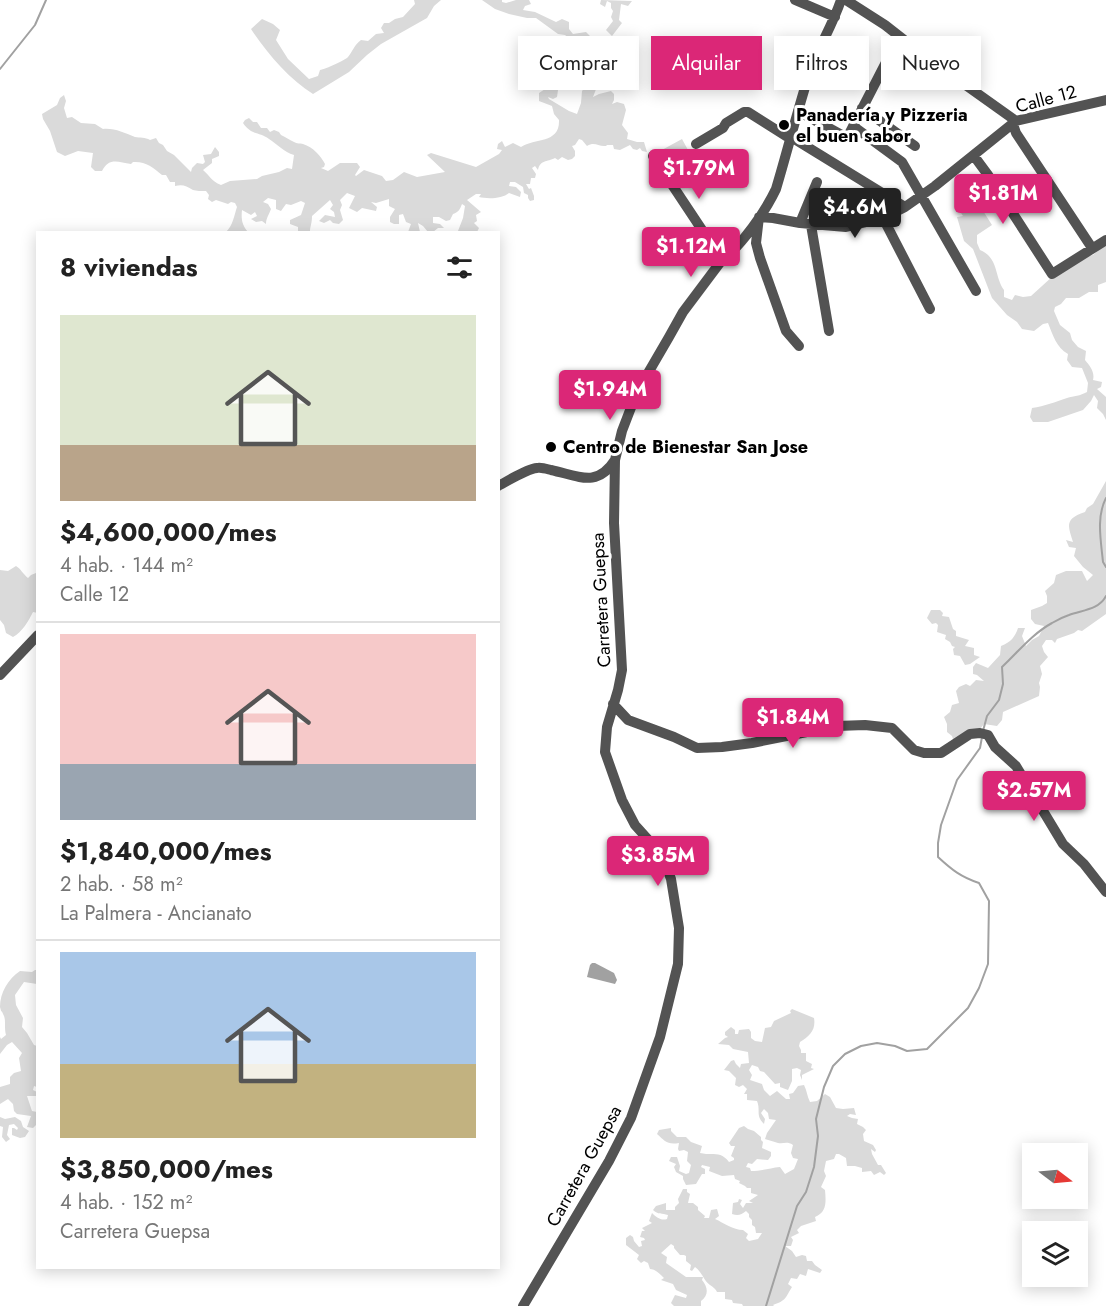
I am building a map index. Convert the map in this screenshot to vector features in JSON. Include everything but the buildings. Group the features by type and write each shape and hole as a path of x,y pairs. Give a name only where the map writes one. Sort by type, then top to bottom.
{"street":[{"path":"795,0 835,17"},
{"path":"653,156 722,260 729,255 759,217 776,189 812,67 841,0"},
{"path":"846,0 898,36"},
{"path":"798,111 847,138 881,72"},
{"path":"971,90 1015,123 1016,133 1092,248"},
{"name":"Calle 12","path":"759,217 805,224 846,226 883,218 920,196 1015,123 1106,100"},
{"path":"862,108 915,146"},
{"path":"696,144 723,128 726,123 748,112 904,207"},
{"path":"853,126 902,162 976,291"},
{"path":"974,156 1052,274 1106,240"},
{"path":"818,182 805,224 829,332"},
{"path":"759,217 756,243 760,258 786,331 799,345"},
{"path":"883,218 930,309"},
{"name":"Carretera Guepsa","path":"523,1306 609,1161 631,1118 660,1037 678,964 679,928 671,879 662,855 635,825 622,800 606,752 607,726 622,670 614,523 615,460 622,431 637,392 683,312 722,260"},
{"path":"500,485 529,470 538,468 586,478 600,476 615,460"},
{"path":"0,675 36,637"},
{"path":"613,704 628,720 697,748 752,743 837,726 865,725 892,728 914,750 924,753 940,753 970,734 984,734 994,747 1016,766 1063,844 1084,864 1106,892"}],"shaded area":[{"path":"414,0 441,0 434,6 427,18 381,44 349,72 313,94 279,65 251,29 262,19 280,30 276,40 288,59 309,79 318,76 320,70 350,55 361,40 368,41 376,34 384,33 381,28 384,23 403,17 415,4"},
{"path":"482,0 502,0 506,3 529,0 531,4 525,6 523,10 535,12 556,22 562,19 569,22 569,29 573,34 586,32 590,36 558,34 536,18 509,14 495,9"},
{"path":"601,0 632,1 628,6 621,4 619,20 622,23 612,36 606,30 613,21 611,3 607,1 605,7 600,4"},
{"path":"544,90 558,90 557,97 553,99 548,97 549,99 577,114 582,91 596,90 593,97 611,91 614,94 612,104 617,102 624,104 626,110 622,125 628,133 627,139 644,142 647,152 640,148 633,149 630,145 620,150 614,149 613,145 592,144 587,146 579,139 572,146 575,156 572,159 562,157 558,160 555,158 542,163 538,170 535,166 532,168 536,174 535,178 531,178 530,184 526,184 529,189 531,188 534,200 530,201 523,187 510,182 509,186 516,187 521,192 520,197 509,193 486,198 479,197 481,194 476,194 467,200 481,212 476,215 477,221 474,223 479,228 478,231 458,231 465,206 462,204 450,220 433,217 433,223 440,224 444,228 427,231 418,223 420,231 408,231 411,224 406,222 403,214 399,215 399,224 390,222 395,209 389,206 389,199 376,203 371,202 377,207 376,211 362,208 357,212 349,208 355,196 347,193 340,200 343,220 339,224 330,220 324,223 319,221 325,215 335,217 334,212 330,209 333,205 330,200 312,216 310,231 298,231 298,227 290,224 290,220 301,215 305,203 301,201 291,205 286,204 281,211 276,209 276,200 268,198 263,202 271,209 266,224 251,219 257,216 255,212 251,215 242,210 242,222 247,231 227,231 237,207 235,203 228,204 216,200 212,202 208,199 209,195 206,191 194,190 182,185 175,186 175,182 170,182 166,175 162,175 141,162 131,164 111,162 102,171 95,171 91,167 93,153 78,151 65,156 57,152 42,114 57,105 64,95 67,118 72,117 81,123 95,124 103,129 115,130 135,137 150,140 156,138 191,172 197,163 205,162 203,155 211,154 215,147 219,156 212,159 212,163 203,170 221,185 230,181 257,179 287,168 292,169 294,155 249,130 243,123 249,118 257,122 261,128 267,128 270,132 274,130 295,143 310,147 325,164 321,168 328,171 340,163 357,163 360,167 356,176 364,170 382,176 386,181 393,180 404,172 417,177 445,172 427,155 431,153 476,167 499,154 502,150 497,149 498,144 502,141 505,147 513,143 521,147 551,137 558,128 559,120 552,106 539,101 539,93"},
{"path":"682,139 700,172 678,186 669,170 673,172 660,151"},
{"path":"973,195 992,225 977,235 977,243 980,250 986,253 993,262 1004,290 1004,297 1012,300 1015,295 1031,296 1053,276 1106,246 1106,282 1098,285 1098,292 1089,292 1079,298 1066,298 1055,307 1054,311 1060,325 1070,333 1072,340 1086,351 1085,360 1093,372 1093,380 1102,382 1101,387 1097,389 1106,397 1106,420 1097,408 1098,401 1094,395 1083,410 1048,422 1033,422 1030,417 1032,408 1087,392 1088,383 1082,368 1072,367 1067,360 1068,354 1058,344 1048,323 1034,331 1022,329 992,298 973,249 964,241 957,217 963,216 956,205"},
{"path":"1106,481 1106,614 1082,631 1078,630 1057,639 1055,643 1052,640 1046,640 1042,646 1048,657 1040,666 1042,674 1039,696 1003,712 1002,720 997,726 984,724 980,729 954,742 952,736 947,732 944,717 950,712 952,705 959,703 956,691 959,687 966,684 970,686 976,680 984,681 973,674 973,667 976,663 988,668 1000,655 1001,646 1012,639 1018,628 1025,628 1022,636 1026,646 1039,636 1044,626 1035,624 1031,619 1031,610 1047,603 1045,591 1054,583 1056,575 1066,571 1082,571 1087,581 1093,575 1074,556 1076,548 1069,547 1066,540 1073,542 1069,527 1071,520 1093,504"},
{"path":"16,566 28,578 36,573 36,613 33,612 13,637 6,633 0,620 0,570 8,571"},
{"path":"931,610 940,610 943,613 942,616 949,617 956,636 969,640 965,646 974,648 974,655 980,657 965,665 960,656 954,655 955,647 945,639 946,635 937,632 938,625 932,624 927,618"},
{"path":"592,963 614,973 617,980 615,984 587,977"},
{"path":"36,970 36,984 24,982 15,995 16,1005 23,1018 22,1027 36,1046 36,1087 34,1086 33,1090 36,1092 36,1096 27,1096 32,1111 36,1112 36,1125 33,1128 27,1127 31,1116 17,1114 8,1099 0,1104 0,1087 10,1084 10,1077 21,1071 19,1058 22,1053 12,1042 0,1054 0,1037 1,1039 6,1035 5,1018 0,1002 12,978 20,971"},
{"path":"792,1009 814,1018 812,1032 800,1042 799,1046 801,1053 806,1053 806,1061 812,1064 811,1068 814,1069 802,1075 802,1080 801,1070 792,1069 792,1081 788,1090 780,1087 780,1083 775,1084 758,1067 752,1065 749,1070 752,1075 750,1080 762,1084 770,1096 777,1091 786,1099 790,1099 789,1094 793,1093 798,1086 804,1085 810,1102 817,1101 825,1094 830,1097 836,1108 854,1108 856,1115 847,1116 858,1119 857,1124 866,1130 863,1134 864,1141 873,1145 876,1150 875,1152 871,1149 872,1154 886,1173 884,1175 880,1172 874,1175 871,1171 862,1172 862,1168 847,1166 846,1158 839,1154 836,1154 834,1159 826,1161 824,1171 826,1176 821,1187 825,1190 824,1209 815,1217 816,1221 801,1226 797,1230 799,1233 791,1237 793,1240 791,1246 785,1246 796,1257 806,1256 807,1261 812,1261 822,1270 820,1273 808,1269 806,1276 800,1274 797,1279 791,1278 788,1284 792,1287 787,1296 774,1306 743,1306 725,1299 725,1292 717,1292 695,1267 692,1271 690,1270 691,1265 686,1261 686,1256 680,1255 671,1244 661,1253 667,1257 666,1263 686,1277 703,1277 707,1291 701,1301 701,1306 674,1306 671,1303 675,1295 686,1298 687,1295 676,1290 673,1284 661,1280 664,1278 650,1269 648,1263 644,1261 641,1263 637,1259 639,1255 626,1245 626,1238 630,1235 639,1247 642,1246 641,1241 645,1240 640,1237 642,1231 645,1231 642,1228 652,1223 649,1221 652,1213 661,1219 667,1219 668,1215 653,1210 656,1206 666,1203 666,1210 675,1210 683,1189 687,1189 690,1194 688,1203 693,1203 698,1207 698,1210 705,1216 704,1218 709,1218 711,1210 717,1209 719,1216 715,1219 732,1228 743,1230 748,1234 746,1238 749,1241 758,1239 762,1233 756,1233 746,1211 739,1215 732,1214 733,1203 738,1202 739,1199 742,1200 740,1204 743,1208 746,1203 753,1203 749,1201 758,1195 751,1193 751,1188 739,1183 740,1181 735,1179 734,1175 722,1176 709,1171 710,1167 702,1165 705,1174 702,1174 696,1184 686,1185 683,1176 676,1172 674,1167 676,1164 669,1161 671,1157 677,1157 679,1171 689,1173 691,1165 687,1161 688,1152 679,1151 679,1143 669,1143 657,1134 659,1130 671,1128 677,1137 686,1137 691,1142 702,1146 700,1153 719,1155 729,1162 734,1160 731,1156 735,1146 729,1143 739,1128 744,1126 761,1137 762,1148 771,1152 768,1160 757,1159 752,1164 748,1163 746,1167 751,1171 759,1171 780,1167 785,1174 794,1169 798,1159 793,1158 791,1153 793,1145 765,1139 776,1120 769,1119 764,1109 761,1113 765,1119 764,1124 759,1115 757,1101 747,1100 747,1094 744,1094 747,1089 743,1085 739,1087 735,1085 736,1078 729,1071 724,1070 734,1060 740,1068 741,1064 749,1063 748,1052 733,1049 729,1045 718,1044 728,1037 725,1032 731,1027 735,1030 735,1034 738,1034 739,1030 749,1029 751,1038 762,1042 765,1028 771,1027 774,1021 791,1013"},
{"path":"0,1117 5,1119 15,1117 29,1131 25,1137 20,1138 12,1135 12,1128 17,1130 18,1128 14,1124 9,1125 7,1135 10,1139 6,1142 2,1137 3,1127 0,1126"}],"waterway":[{"path":"0,69 35,25 46,0"},
{"path":"1106,498 1101,513 1100,529 1103,562 1106,567"},
{"path":"983,731 987,716 999,700 1003,684 1002,667 1045,627 1065,617 1095,607 1106,596"},
{"path":"766,1306 797,1206 806,1192 814,1167 818,1136 816,1119 824,1087 833,1066 845,1054 861,1046 877,1043 907,1051 927,1049 968,1008 979,988 988,964 989,901 979,883 957,873 938,857 938,843 941,825 957,780 980,748 982,737"}],"place":[{"name":"Panadería y Pizzeria el buen sabor","path":"784,125"},
{"name":"Centro de Bienestar San Jose","path":"551,447"}]}
